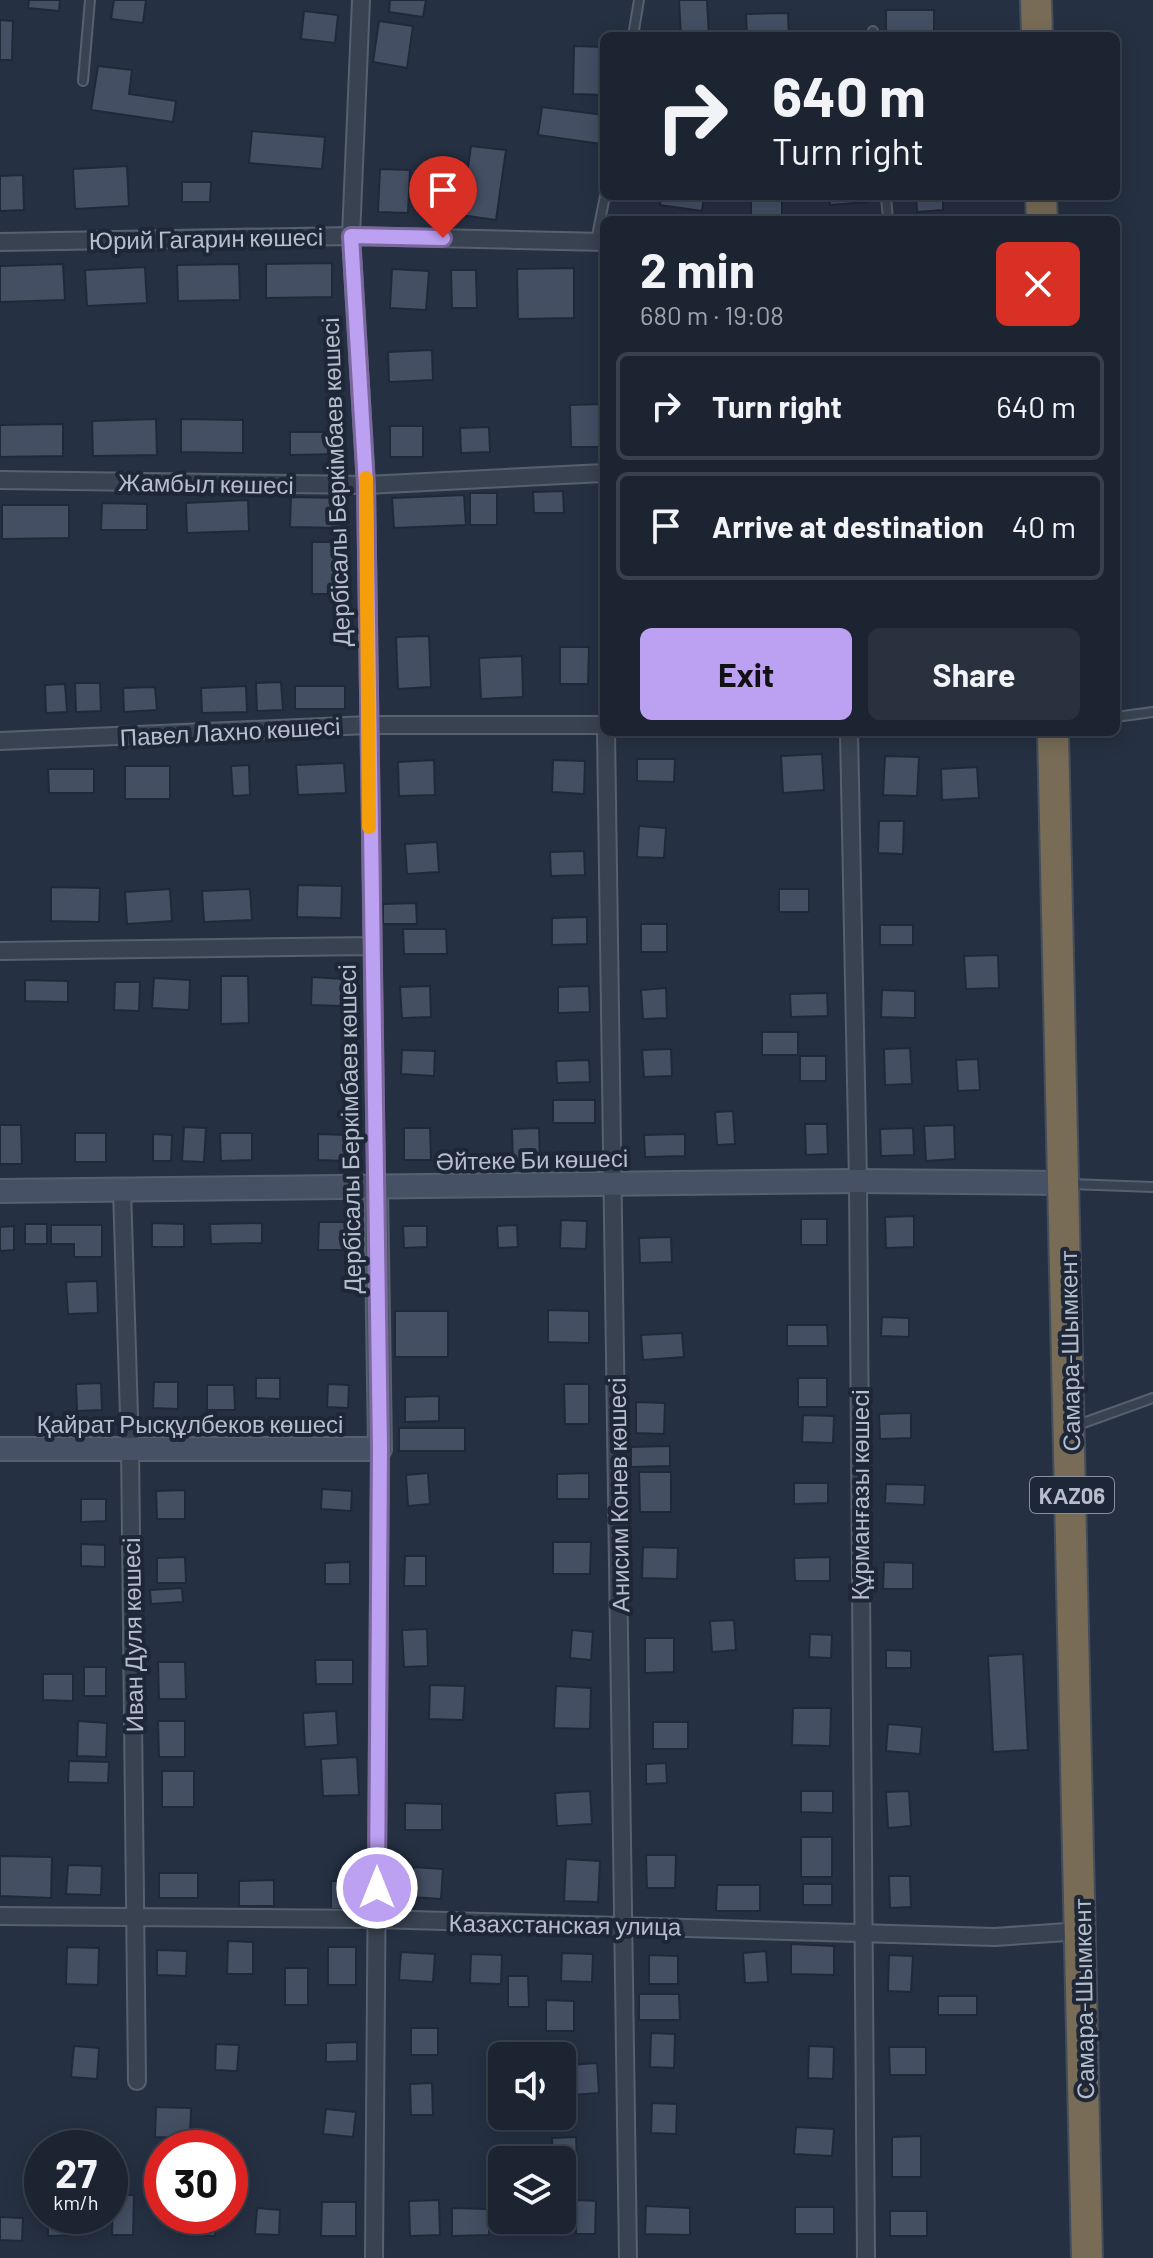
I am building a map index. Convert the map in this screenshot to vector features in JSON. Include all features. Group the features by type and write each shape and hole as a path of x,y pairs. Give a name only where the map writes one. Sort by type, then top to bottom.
{"highway":[{"path":"1036,0 1037,32"},
{"name":"Самара-Шымкент","path":"1053,736 1087,2258"}],"main road":[{"name":"Әйтеке Би көшесі","path":"0,1191 858,1181 1064,1183"},
{"name":"Дербісалы Беркімбаев көшесі","path":"376,1186 380,1449"},
{"name":"Қайрат Рысқұлбеков көшесі","path":"0,1449 380,1449"}],"street":[{"name":"Дербісалы Беркімбаев көшесі","path":"361,0 351,236 366,485 376,1186"},
{"name":"Юрий Гагарин көшесі","path":"0,242 351,236 600,242"},
{"name":"Жамбыл көшесі","path":"0,480 366,485 600,473"},
{"name":"Павел Лахно көшесі","path":"0,741 368,725 600,725"},
{"name":"Анисим Конев көшесі","path":"606,736 628,2258"},
{"name":"Құрманғазы көшесі","path":"849,736 858,1181 861,1931 866,2258"},
{"path":"0,951 371,946"},
{"name":"Иван Дуля көшесі","path":"122,1189 130,1448 137,2081"},
{"name":"Дербісалы Беркімбаев көшесі","path":"374,2258 380,1449"},
{"name":"Казахстанская улица","path":"0,1916 377,1919 995,1937 1081,1931"}],"lane":[{"path":"83,81 90,0"},
{"path":"634,32 639,0"},
{"path":"1120,716 1153,712"},
{"path":"1064,1183 1153,1187"},
{"path":"1070,1427 1153,1398"}],"building":[{"path":"29,0 60,0 59,11 28,8"},
{"path":"114,0 146,0 143,23 111,19"},
{"path":"390,0 426,0 423,17 389,12"},
{"path":"679,0 707,0 709,32 681,32"},
{"path":"886,10 934,10 934,32 886,32"},
{"path":"304,11 338,15 335,43 301,39"},
{"path":"788,13 789,32 747,32 746,14"},
{"path":"0,20 13,21 12,60 0,60"},
{"path":"379,21 413,26 407,68 373,62"},
{"path":"574,46 600,47 600,95 573,94"},
{"path":"98,66 132,70 129,94 176,101 173,122 91,110"},
{"path":"542,107 600,114 600,144 538,135"},
{"path":"252,131 325,137 322,169 249,163"},
{"path":"471,146 506,150 496,220 461,215"},
{"path":"127,166 129,206 75,209 73,169"},
{"path":"380,169 410,170 408,213 378,212"},
{"path":"23,175 24,210 0,211 0,176"},
{"path":"182,182 211,182 210,202 182,202"},
{"path":"661,200 703,200 702,211 660,205"},
{"path":"751,200 782,200 782,216 751,216"},
{"path":"830,200 867,200 867,202 830,205"},
{"path":"916,200 943,200 943,210 917,212"},
{"path":"332,263 332,297 266,298 266,264"},
{"path":"63,264 65,300 0,302 0,266"},
{"path":"239,264 240,300 178,301 177,265"},
{"path":"145,267 147,303 87,306 85,270"},
{"path":"574,268 574,318 518,319 517,269"},
{"path":"392,269 429,271 426,310 390,308"},
{"path":"451,270 476,270 477,308 452,308"},
{"path":"432,350 433,380 389,382 388,352"},
{"path":"600,404 600,447 571,447 570,405"},
{"path":"156,419 157,455 93,456 92,421"},
{"path":"181,419 243,420 243,453 181,452"},
{"path":"63,424 63,456 0,457 0,425"},
{"path":"390,426 423,426 423,457 390,457"},
{"path":"489,427 490,452 461,453 460,428"},
{"path":"290,432 342,432 342,454 290,455"},
{"path":"563,491 564,513 534,513 533,492"},
{"path":"470,493 497,493 497,525 470,525"},
{"path":"464,495 466,525 394,528 392,498"},
{"path":"291,497 341,498 341,528 290,527"},
{"path":"248,500 249,531 187,533 186,503"},
{"path":"102,503 147,504 147,530 101,530"},
{"path":"2,505 69,505 69,538 2,539"},
{"path":"312,542 343,542 343,594 312,594"},
{"path":"429,636 431,687 398,689 396,637"},
{"path":"560,647 589,647 588,684 560,684"},
{"path":"522,656 523,697 481,699 479,658"},
{"path":"281,682 283,710 257,711 256,683"},
{"path":"75,683 100,683 101,711 76,712"},
{"path":"65,684 67,712 46,713 45,685"},
{"path":"246,686 247,712 202,713 201,688"},
{"path":"295,686 345,686 345,709 295,709"},
{"path":"155,687 157,710 124,712 123,688"},
{"path":"822,754 824,790 783,793 781,756"},
{"path":"885,756 919,757 917,796 883,795"},
{"path":"637,759 675,759 674,782 637,781"},
{"path":"434,760 435,795 399,796 398,762"},
{"path":"553,760 585,761 584,794 552,792"},
{"path":"344,763 346,793 298,795 296,765"},
{"path":"249,765 250,795 233,796 231,766"},
{"path":"125,766 170,766 170,799 125,799"},
{"path":"977,767 979,798 942,800 941,769"},
{"path":"48,769 94,769 94,793 49,793"},
{"path":"879,821 904,821 903,854 878,853"},
{"path":"639,826 666,828 664,858 637,857"},
{"path":"437,842 439,872 407,874 405,844"},
{"path":"584,851 585,875 551,876 550,852"},
{"path":"298,885 342,886 341,918 297,917"},
{"path":"51,887 100,888 99,922 51,921"},
{"path":"170,889 172,921 127,924 125,892"},
{"path":"250,889 252,920 204,922 202,891"},
{"path":"779,889 809,889 809,912 779,912"},
{"path":"416,903 417,924 383,924 383,904"},
{"path":"587,917 587,944 552,945 552,918"},
{"path":"641,924 667,924 667,952 641,952"},
{"path":"880,925 913,925 913,945 880,945"},
{"path":"403,929 446,929 447,954 404,954"},
{"path":"998,955 999,988 966,989 964,956"},
{"path":"221,976 248,976 249,1023 221,1024"},
{"path":"312,977 344,979 342,1006 311,1005"},
{"path":"154,978 190,980 189,1010 152,1008"},
{"path":"25,980 68,981 68,1002 25,1001"},
{"path":"115,982 140,982 139,1011 114,1010"},
{"path":"430,986 431,1017 402,1018 400,987"},
{"path":"589,986 590,1012 558,1013 558,987"},
{"path":"666,988 667,1018 643,1019 641,990"},
{"path":"882,990 915,991 915,1018 881,1017"},
{"path":"827,993 828,1016 791,1017 790,994"},
{"path":"762,1032 798,1032 798,1055 762,1055"},
{"path":"910,1048 912,1084 885,1085 884,1049"},
{"path":"671,1049 672,1076 644,1077 642,1050"},
{"path":"402,1050 435,1051 434,1076 401,1074"},
{"path":"800,1056 826,1056 826,1081 800,1081"},
{"path":"978,1059 980,1090 958,1091 956,1060"},
{"path":"589,1060 590,1082 557,1083 556,1061"},
{"path":"553,1100 595,1100 595,1123 553,1123"},
{"path":"733,1111 735,1144 717,1145 715,1112"},
{"path":"805,1124 827,1124 828,1154 806,1155"},
{"path":"0,1125 21,1125 22,1164 0,1164"},
{"path":"954,1125 955,1159 926,1161 924,1126"},
{"path":"184,1127 206,1128 204,1162 182,1161"},
{"path":"404,1128 430,1128 431,1160 404,1160"},
{"path":"539,1128 540,1161 513,1162 512,1129"},
{"path":"913,1128 914,1155 881,1156 880,1129"},
{"path":"75,1133 106,1133 106,1162 75,1162"},
{"path":"220,1133 252,1133 252,1160 221,1161"},
{"path":"153,1134 172,1135 171,1161 153,1161"},
{"path":"318,1134 347,1135 346,1161 318,1160"},
{"path":"685,1134 685,1156 645,1157 644,1135"},
{"path":"914,1216 914,1247 886,1248 885,1217"},
{"path":"801,1219 827,1219 827,1245 801,1245"},
{"path":"561,1220 587,1221 586,1249 560,1248"},
{"path":"319,1222 354,1222 354,1250 318,1250"},
{"path":"152,1223 184,1224 184,1247 152,1247"},
{"path":"262,1223 262,1243 211,1244 210,1224"},
{"path":"25,1224 47,1224 47,1244 25,1244"},
{"path":"51,1225 102,1225 102,1257 74,1257 74,1244 51,1244"},
{"path":"517,1225 518,1247 498,1248 497,1226"},
{"path":"14,1226 14,1250 0,1251 0,1227"},
{"path":"403,1226 427,1226 427,1247 404,1248"},
{"path":"671,1237 672,1262 640,1263 639,1238"},
{"path":"97,1281 98,1313 68,1314 66,1282"},
{"path":"548,1310 589,1311 589,1343 548,1342"},
{"path":"395,1311 448,1311 448,1357 395,1357"},
{"path":"882,1317 909,1318 909,1337 881,1336"},
{"path":"787,1325 827,1325 828,1346 787,1346"},
{"path":"682,1333 684,1357 643,1360 641,1335"},
{"path":"256,1378 280,1378 280,1399 256,1398"},
{"path":"798,1378 827,1378 827,1407 798,1407"},
{"path":"154,1382 178,1382 178,1409 153,1408"},
{"path":"101,1383 102,1410 77,1411 76,1384"},
{"path":"328,1384 349,1385 348,1408 327,1407"},
{"path":"564,1384 589,1384 589,1424 565,1424"},
{"path":"207,1385 234,1385 235,1410 207,1410"},
{"path":"439,1396 439,1421 405,1422 405,1397"},
{"path":"636,1402 665,1403 664,1434 636,1433"},
{"path":"911,1413 911,1438 880,1439 879,1414"},
{"path":"803,1415 834,1416 833,1443 802,1442"},
{"path":"399,1428 465,1428 465,1451 399,1451"},
{"path":"670,1446 670,1466 631,1467 631,1447"},
{"path":"639,1472 671,1472 671,1512 640,1512"},
{"path":"428,1473 430,1504 408,1506 406,1475"},
{"path":"589,1473 589,1499 557,1499 557,1474"},
{"path":"794,1483 828,1483 828,1503 794,1504"},
{"path":"886,1484 925,1485 924,1505 885,1503"},
{"path":"322,1489 352,1491 351,1511 321,1509"},
{"path":"185,1490 185,1519 157,1519 156,1491"},
{"path":"81,1499 106,1499 106,1521 81,1522"},
{"path":"553,1542 591,1542 590,1574 553,1574"},
{"path":"81,1544 105,1545 105,1567 81,1566"},
{"path":"643,1547 678,1548 677,1579 642,1578"},
{"path":"405,1556 426,1556 426,1586 404,1586"},
{"path":"185,1557 186,1583 157,1583 157,1558"},
{"path":"830,1557 830,1581 795,1581 794,1558"},
{"path":"350,1562 350,1584 325,1584 325,1563"},
{"path":"884,1562 913,1563 913,1589 883,1589"},
{"path":"182,1588 183,1602 151,1604 150,1590"},
{"path":"734,1620 736,1650 712,1652 710,1621"},
{"path":"427,1629 428,1666 404,1667 402,1630"},
{"path":"572,1630 593,1632 591,1660 570,1658"},
{"path":"810,1634 832,1635 831,1658 809,1657"},
{"path":"645,1638 674,1638 674,1672 645,1673"},
{"path":"886,1650 911,1651 911,1668 886,1668"},
{"path":"1023,1654 1028,1750 993,1752 988,1656"},
{"path":"315,1660 353,1660 353,1684 316,1684"},
{"path":"158,1662 185,1662 186,1699 159,1699"},
{"path":"84,1667 106,1667 106,1696 84,1696"},
{"path":"43,1674 73,1674 73,1701 43,1700"},
{"path":"430,1685 465,1686 463,1720 429,1719"},
{"path":"556,1686 591,1688 590,1729 554,1728"},
{"path":"793,1708 831,1708 830,1746 792,1745"},
{"path":"336,1711 338,1745 305,1747 303,1713"},
{"path":"78,1721 107,1723 106,1757 77,1756"},
{"path":"158,1721 185,1721 185,1757 159,1757"},
{"path":"653,1722 688,1722 688,1749 653,1749"},
{"path":"888,1724 922,1727 920,1754 886,1751"},
{"path":"357,1757 359,1795 323,1796 321,1759"},
{"path":"69,1761 109,1762 108,1783 68,1782"},
{"path":"666,1763 667,1783 646,1784 646,1764"},
{"path":"162,1771 194,1771 194,1807 162,1807"},
{"path":"590,1791 592,1824 557,1826 555,1793"},
{"path":"801,1791 833,1791 833,1813 801,1812"},
{"path":"909,1791 911,1826 888,1828 886,1792"},
{"path":"405,1803 442,1804 442,1830 405,1830"},
{"path":"801,1837 832,1837 832,1877 801,1877"},
{"path":"646,1855 676,1855 675,1888 647,1888"},
{"path":"0,1856 52,1857 51,1898 0,1896"},
{"path":"566,1859 600,1861 598,1902 564,1901"},
{"path":"68,1865 102,1866 101,1895 66,1894"},
{"path":"413,1867 443,1869 441,1899 411,1897"},
{"path":"159,1873 198,1873 198,1898 159,1898"},
{"path":"889,1876 910,1876 911,1907 890,1908"},
{"path":"274,1880 274,1906 239,1906 239,1881"},
{"path":"331,1881 354,1881 354,1909 331,1909"},
{"path":"803,1884 832,1884 832,1905 803,1905"},
{"path":"717,1885 760,1885 760,1911 716,1911"},
{"path":"228,1941 253,1942 253,1974 227,1974"},
{"path":"791,1944 834,1946 834,1975 791,1974"},
{"path":"67,1947 99,1948 98,1985 66,1984"},
{"path":"328,1947 356,1947 356,1985 328,1985"},
{"path":"157,1950 187,1951 186,1976 157,1975"},
{"path":"766,1951 768,1982 745,1983 743,1953"},
{"path":"401,1952 435,1954 433,1982 399,1980"},
{"path":"562,1953 593,1954 592,1982 561,1981"},
{"path":"471,1954 502,1955 501,1984 470,1983"},
{"path":"649,1955 678,1956 678,1984 649,1984"},
{"path":"889,1955 913,1956 911,1992 888,1991"},
{"path":"285,1968 308,1968 308,2005 285,2005"},
{"path":"508,1976 528,1976 529,2007 508,2007"},
{"path":"639,1994 679,1994 680,2020 639,2020"},
{"path":"938,1996 977,1996 977,2015 938,2015"},
{"path":"546,2000 574,2001 574,2031 546,2031"},
{"path":"411,2028 438,2028 438,2055 411,2055"},
{"path":"651,2033 675,2034 674,2068 650,2067"},
{"path":"357,2042 357,2061 326,2062 326,2043"},
{"path":"216,2044 239,2045 237,2071 215,2070"},
{"path":"74,2046 99,2048 97,2079 71,2077"},
{"path":"809,2046 834,2047 833,2079 808,2078"},
{"path":"889,2047 926,2047 926,2075 890,2075"},
{"path":"597,2063 599,2093 576,2095 576,2064"},
{"path":"432,2083 433,2115 411,2115 410,2084"},
{"path":"652,2103 677,2104 676,2134 651,2133"},
{"path":"156,2107 191,2108 190,2130 155,2130"},
{"path":"326,2109 356,2112 353,2137 323,2134"},
{"path":"796,2127 834,2129 832,2156 794,2154"},
{"path":"921,2136 921,2177 892,2177 892,2137"},
{"path":"576,2137 577,2157 576,2146 552,2146 552,2138"},
{"path":"128,2195 134,2195 133,2235 112,2235 128,2234"},
{"path":"439,2200 440,2235 410,2236 409,2201"},
{"path":"577,2200 596,2201 595,2234 576,2234"},
{"path":"322,2202 356,2202 356,2236 321,2236"},
{"path":"646,2206 690,2208 690,2235 645,2234"},
{"path":"795,2207 834,2207 834,2234 795,2234"},
{"path":"257,2208 280,2210 279,2235 255,2234"},
{"path":"452,2208 488,2209 489,2235 452,2236"},
{"path":"890,2211 927,2211 927,2236 890,2236"},
{"path":"0,2217 23,2218 22,2241 0,2240"},
{"path":"48,2234 76,2234 76,2235"},
{"path":"215,2234 215,2236 180,2235"}],"slow traffic":[{"path":"366,478 369,827"}],"route":[{"path":"377,1888 380,1449 366,485 351,236 443,238"}]}
